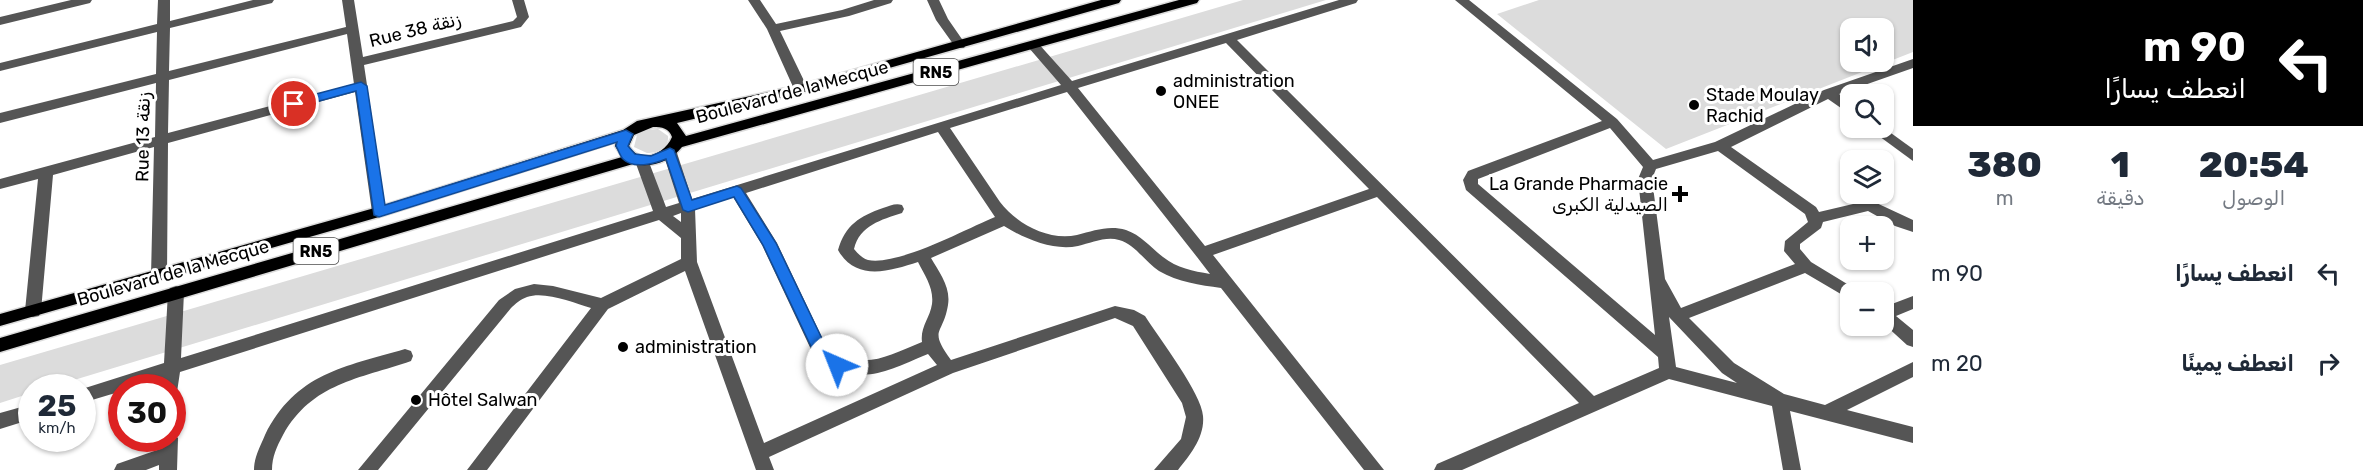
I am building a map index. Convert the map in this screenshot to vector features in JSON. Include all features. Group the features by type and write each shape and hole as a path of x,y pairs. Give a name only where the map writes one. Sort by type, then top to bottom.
{"main road":[{"name":"Boulevard de la Mecque","path":"660,122 801,89 960,45 1098,2 1115,0"},
{"name":"Boulevard de la Mecque","path":"674,148 1193,0"},
{"path":"660,122 674,127 679,137 674,148"},
{"name":"RN5","path":"626,134 638,126 660,122"},
{"name":"Boulevard de la Mecque","path":"0,320 379,212 626,134"},
{"path":"626,134 622,146 627,155 638,160"},
{"name":"RN5","path":"638,160 652,160 674,148"},
{"name":"Boulevard de la Mecque","path":"0,345 176,292 638,160"}],"street":[{"path":"0,21 86,0"},
{"name":"Rue 13 زنقة","path":"159,276 164,0"},
{"path":"0,67 268,0"},
{"path":"348,0 379,212"},
{"name":"Rue 38 زنقة","path":"357,63 517,24 523,17 519,0"},
{"path":"754,0 772,29 801,89"},
{"path":"838,0 845,13"},
{"path":"772,29 845,13 887,0"},
{"path":"933,0 942,20 960,45"},
{"path":"96,392 941,126 1352,0"},
{"path":"1461,0 1612,122 1650,166"},
{"path":"0,118 352,29"},
{"path":"1228,38 1593,406"},
{"path":"1033,45 1070,87 1375,470"},
{"path":"1650,166 1720,146 1829,93 1911,66"},
{"path":"0,184 361,86"},
{"path":"1829,93 1840,102"},
{"path":"1612,122 1473,175 1470,180 1471,186 1665,352"},
{"path":"941,126 1005,219 1049,240 1059,242 1078,242 1106,234 1120,234 1176,272 1225,283"},
{"path":"1889,138 1913,156"},
{"path":"1720,146 1811,211 1816,224 1793,241 1792,251 1806,266 1840,287"},
{"path":"674,148 688,207 689,262 765,470"},
{"path":"638,160 663,215 687,236"},
{"path":"1650,166 1645,179 1668,372"},
{"path":"33,311 46,171"},
{"path":"737,191 769,243 821,353 837,365 849,369 875,369 931,345"},
{"path":"1202,253 1380,191"},
{"path":"1815,219 1870,206 1913,226"},
{"path":"897,209 866,220 853,230 846,250 852,261 872,267 922,255 1005,219"},
{"path":"922,255 939,286 940,305 929,333 931,345 948,368"},
{"path":"476,470 602,305 689,262"},
{"path":"1677,316 1806,266"},
{"path":"1656,275 1677,316 1728,368 1780,401 1792,470"},
{"path":"367,470 505,304 515,296 526,291 538,290 602,305"},
{"path":"171,374 176,292"},
{"path":"1894,310 1913,302"},
{"path":"759,453 948,368 1115,312 1139,321 1190,401 1195,417 1189,442 1170,467 1163,470"},
{"path":"1894,323 1913,340"},
{"path":"263,470 262,461 274,435 290,412 314,388 405,356"},
{"path":"1443,470 1668,372 1913,435"},
{"path":"1827,412 1910,375"},
{"path":"0,421 18,415"},
{"path":"123,470 169,454"}],"shaded area":[{"path":"1243,0 1326,0 94,374 18,374 18,397 0,403 0,365"},
{"name":"Stade Moulay Rachid","path":"1539,0 1913,0 1913,52 1894,59 1894,18 1840,18 1840,72 1862,72 1666,149 1497,14"},
{"path":"658,129 668,136 665,147 647,153 634,147 637,135 646,130"}],"place":[{"name":"administration ONEE","path":"1161,91"},
{"name":"Stade Moulay Rachid","path":"1694,105"},
{"name":"La Grande Pharmacie الصيدلية الكبرى","path":"1680,194"},
{"name":"administration","path":"623,347"},
{"name":"Hôtel Salwan","path":"416,400"}],"route":[{"path":"294,104 361,86 379,212 626,134 622,146 627,155 633,159 652,160 670,153 688,207 737,191 769,243 821,353 837,365"}]}
